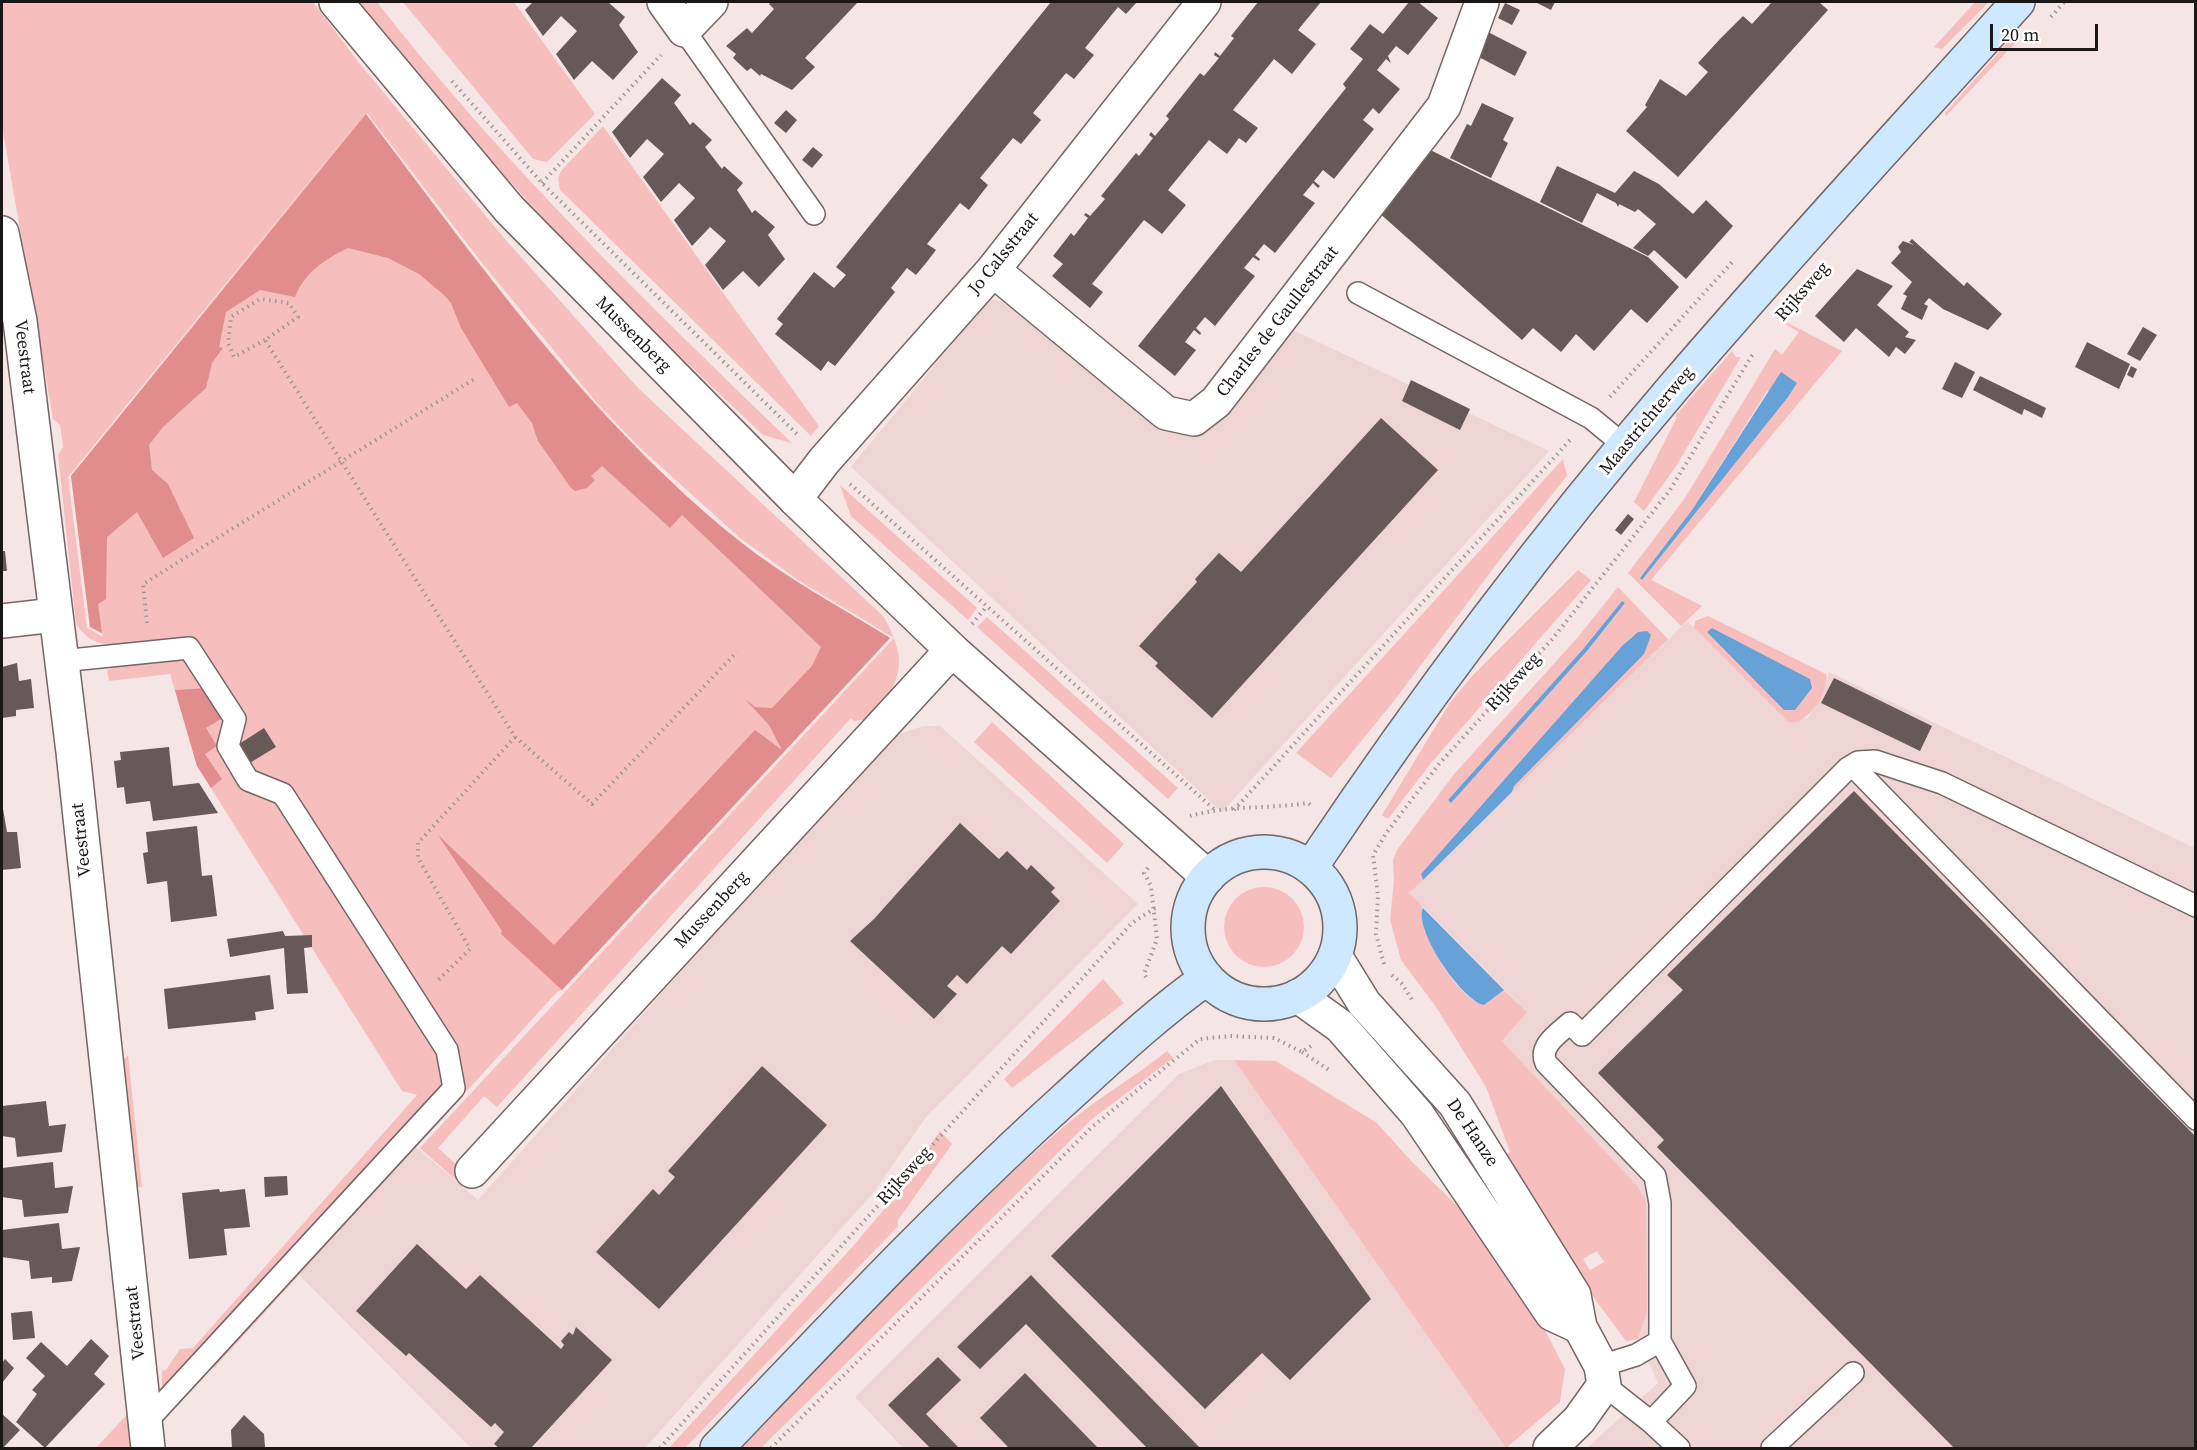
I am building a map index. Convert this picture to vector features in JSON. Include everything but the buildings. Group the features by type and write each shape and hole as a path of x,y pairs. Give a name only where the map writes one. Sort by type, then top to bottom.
{"main road":[{"name":"Maastrichterweg","path":"1311,867 1416,714 1569,514 1673,388 2018,2"},
{"path":"1262,852 1285,855 1311,867 1330,889 1336,901 1340,936 1335,956 1319,980 1298,996 1278,1002 1252,1002 1227,994 1207,978 1194,958 1188,929 1194,898 1208,877 1221,865 1239,856 1262,852"},
{"path":"717,1449 911,1245 1017,1142 1167,1006 1207,978"}],"street":[{"name":"Mussenberg","path":"336,2 509,209 795,499 952,650 1208,877"},
{"path":"664,2 684,30 711,2"},
{"name":"Jo Calsstraat","path":"795,499 824,461 993,270 1204,2"},
{"name":"Charles de Gaullestraat","path":"993,270 1166,413 1194,419 1216,402 1444,106 1482,2"},
{"name":"Veestraat","path":"2,233 20,321 61,661 148,1435"},
{"path":"2,621 55,615"},
{"name":"Mussenberg","path":"472,1171 952,650"},
{"name":"De Hanze","path":"1335,956 1364,1004 1455,1104 1574,1295 1580,1328 1603,1376"},
{"name":"De Hanze","path":"1298,996 1340,1026 1417,1114 1552,1314 1580,1328"},
{"path":"1550,1449 1579,1420 1603,1376"}],"lane":[{"path":"684,30 814,214"},
{"path":"1358,293 1582,413 1625,446"},
{"path":"61,661 189,648 235,719 228,746 249,780 284,794 447,1050 454,1088 148,1435"},
{"path":"1652,1422 1685,1386 1660,1341 1660,1203 1655,1176 1546,1063 1543,1054 1545,1047 1570,1023 1582,1035 1852,765 1858,762 1875,761 1942,783 2196,906"},
{"path":"1852,765 2196,1119"},
{"path":"1660,1341 1603,1376 1679,1449"},
{"path":"1772,1449 1852,1373"}],"path":[{"path":"542,183 684,30"},
{"path":"449,78 542,183 824,461 1214,809"},
{"path":"260,299 289,303 298,317 265,340 234,357 228,343 231,316 260,299"},
{"path":"265,340 515,737 592,804 737,652"},
{"name":"Rijksweg","path":"1364,1004 1392,975 1382,962 1376,933 1378,896 1373,855 1387,832 1440,764 1554,637 1663,500 1756,349"},
{"path":"150,652 143,584 340,459 476,378"},
{"path":"416,1002 470,949 418,858 418,843 515,737"},
{"path":"1200,1039 1167,1006 1144,974 1157,939 1151,886 1144,873 1167,840 1189,816 1214,809 1234,810"},
{"name":"Rijksweg","path":"660,1449 1124,932 1155,908"},
{"path":"771,1449 1092,1127 1200,1039 1230,1036 1274,1038 1302,1053 1340,1026"}],"shaded area":[{"path":"2,2 313,2 360,64 504,238 638,388 884,617 894,638 798,580 740,538 638,446 597,403 482,263 367,113 366,115 495,284 586,393 634,444 684,494 756,554 890,638 562,990 558,991 214,1368 209,1364 162,1415 162,1371 166,1370 180,1349 193,1348 417,1095 402,1091 197,766 170,674 109,681 107,670 114,667 111,645 90,639 76,623 58,455 63,447 60,425 53,419 2,126","holes":["364,114 71,476 90,627 102,633 103,637 87,628 68,477"]},
{"path":"357,2 377,2 424,61 525,175 683,338 792,443 763,435 627,306 449,114"},
{"path":"403,2 514,2 595,114 547,162 533,159"},
{"path":"1975,2 1989,2 1942,49 1934,47"},
{"path":"2015,34 2021,37 1946,116 1945,113"},
{"path":"366,114 539,339 633,444 684,494 756,554 890,638 562,990 501,934 502,931 438,835 554,945 755,730 782,750 769,725 745,699 755,707 772,708 812,666 821,647 682,515 670,528 602,466 591,476 595,480 587,488 575,491 571,488 538,441 532,423 517,403 509,407 461,328 451,303 419,274 388,258 348,248 316,268 304,280 295,297 260,290 226,312 219,347 223,348 212,363 206,388 163,427 149,445 152,470 168,484 194,538 163,558 137,512 107,537 106,599 98,604 102,633 90,627 71,476"},
{"path":"603,126 819,426 811,436 560,190 558,178 561,171"},
{"path":"989,299 1008,302 1159,426 1179,434 1211,426 1293,330 1549,451 1222,812 851,467"},
{"path":"1788,323 1842,351 1651,580 1702,606 1681,626 1628,573 1685,498 1775,349 1782,355 1799,332 1785,324","holes":["1796,383 1643,579 1652,562 1692,510 1767,391"]},
{"path":"1732,351 1736,357 1741,357 1676,466 1644,511 1634,502 1677,417 1675,416"},
{"path":"1563,459 1567,476 1504,554 1394,701 1331,778 1296,753"},
{"path":"840,485 977,608 968,620 851,516"},
{"path":"1578,570 1591,580 1431,763 1388,819 1382,815 1449,704 1473,675"},
{"path":"1618,587 1668,639 1512,792 1514,786 1647,631 1630,638 1421,874 1423,880 1409,893 1421,905 1425,931 1436,954 1457,985 1474,1001 1484,1005 1504,990 1527,1012 1502,1041 1636,1184 1646,1201 1647,1313 1638,1339 1626,1341 1597,1302 1502,1157 1510,1152 1486,1087 1436,1007 1401,960 1390,919 1394,881 1393,860 1397,850 1455,773 1578,637","holes":["1622,601 1625,603 1587,651 1450,802 1448,800 1584,648","1597,1251 1604,1262 1590,1270 1583,1259"]},
{"path":"1708,616 1826,674 1825,688 1810,713 1796,722 1788,722 1694,628 1695,621"},
{"path":"987,617 1178,788 1168,799 977,627"},
{"path":"1687,621 1788,722 1808,718 1827,683 1829,672 2195,848 2195,1448 1587,1448 1658,1383 1638,1339 1647,1313 1636,1184 1502,1041 1527,1012 1409,893"},
{"path":"894,638 899,660 895,683 869,719 854,721 851,718 497,1107 484,1096 438,1148 459,1167 459,1177 456,1180 420,1148"},
{"path":"209,688 222,714 221,719 206,728 217,746 205,754 222,779 211,788 197,766 175,690"},
{"path":"992,722 1124,844 1107,863 974,742"},
{"path":"923,726 940,726 1138,904 926,1117 874,1192 645,1448 471,1448 296,1272 416,1147 478,1200 888,738"},
{"path":"1264,887 1279,890 1292,899 1301,912 1304,927 1301,942 1292,955 1279,964 1264,967 1249,964 1236,955 1227,942 1224,927 1227,912 1236,899 1249,890"},
{"path":"1103,979 1124,1003 1012,1088 1004,1079"},
{"path":"1167,1051 1173,1058 1092,1119 761,1448 742,1448 903,1279 986,1197 1073,1119"},
{"path":"128,1055 142,1187 135,1188 121,1063"},
{"path":"1214,1060 1234,1060 1506,1448 903,1448 855,1397 1179,1074"},
{"path":"1234,1060 1276,1061 1377,1123 1412,1162 1471,1219 1530,1301 1565,1369 1560,1402 1506,1448"},
{"path":"940,1131 952,1144 898,1220 898,1226 685,1448 669,1448 854,1245 892,1200"},
{"path":"132,1409 136,1448 96,1448"}],"water":[{"path":"1781,372 1797,383 1788,397 1642,580 1640,578 1692,510"},
{"path":"1622,601 1625,603 1587,651 1451,803 1448,800 1584,648"},
{"path":"1712,628 1810,679 1812,688 1795,710 1784,710 1707,632"},
{"path":"1647,631 1651,635 1644,654 1514,786 1512,792 1423,880 1421,874 1623,645 1638,632"},
{"path":"1423,908 1504,990 1484,1005 1475,1001 1464,991 1452,978 1432,947 1422,918"}]}
